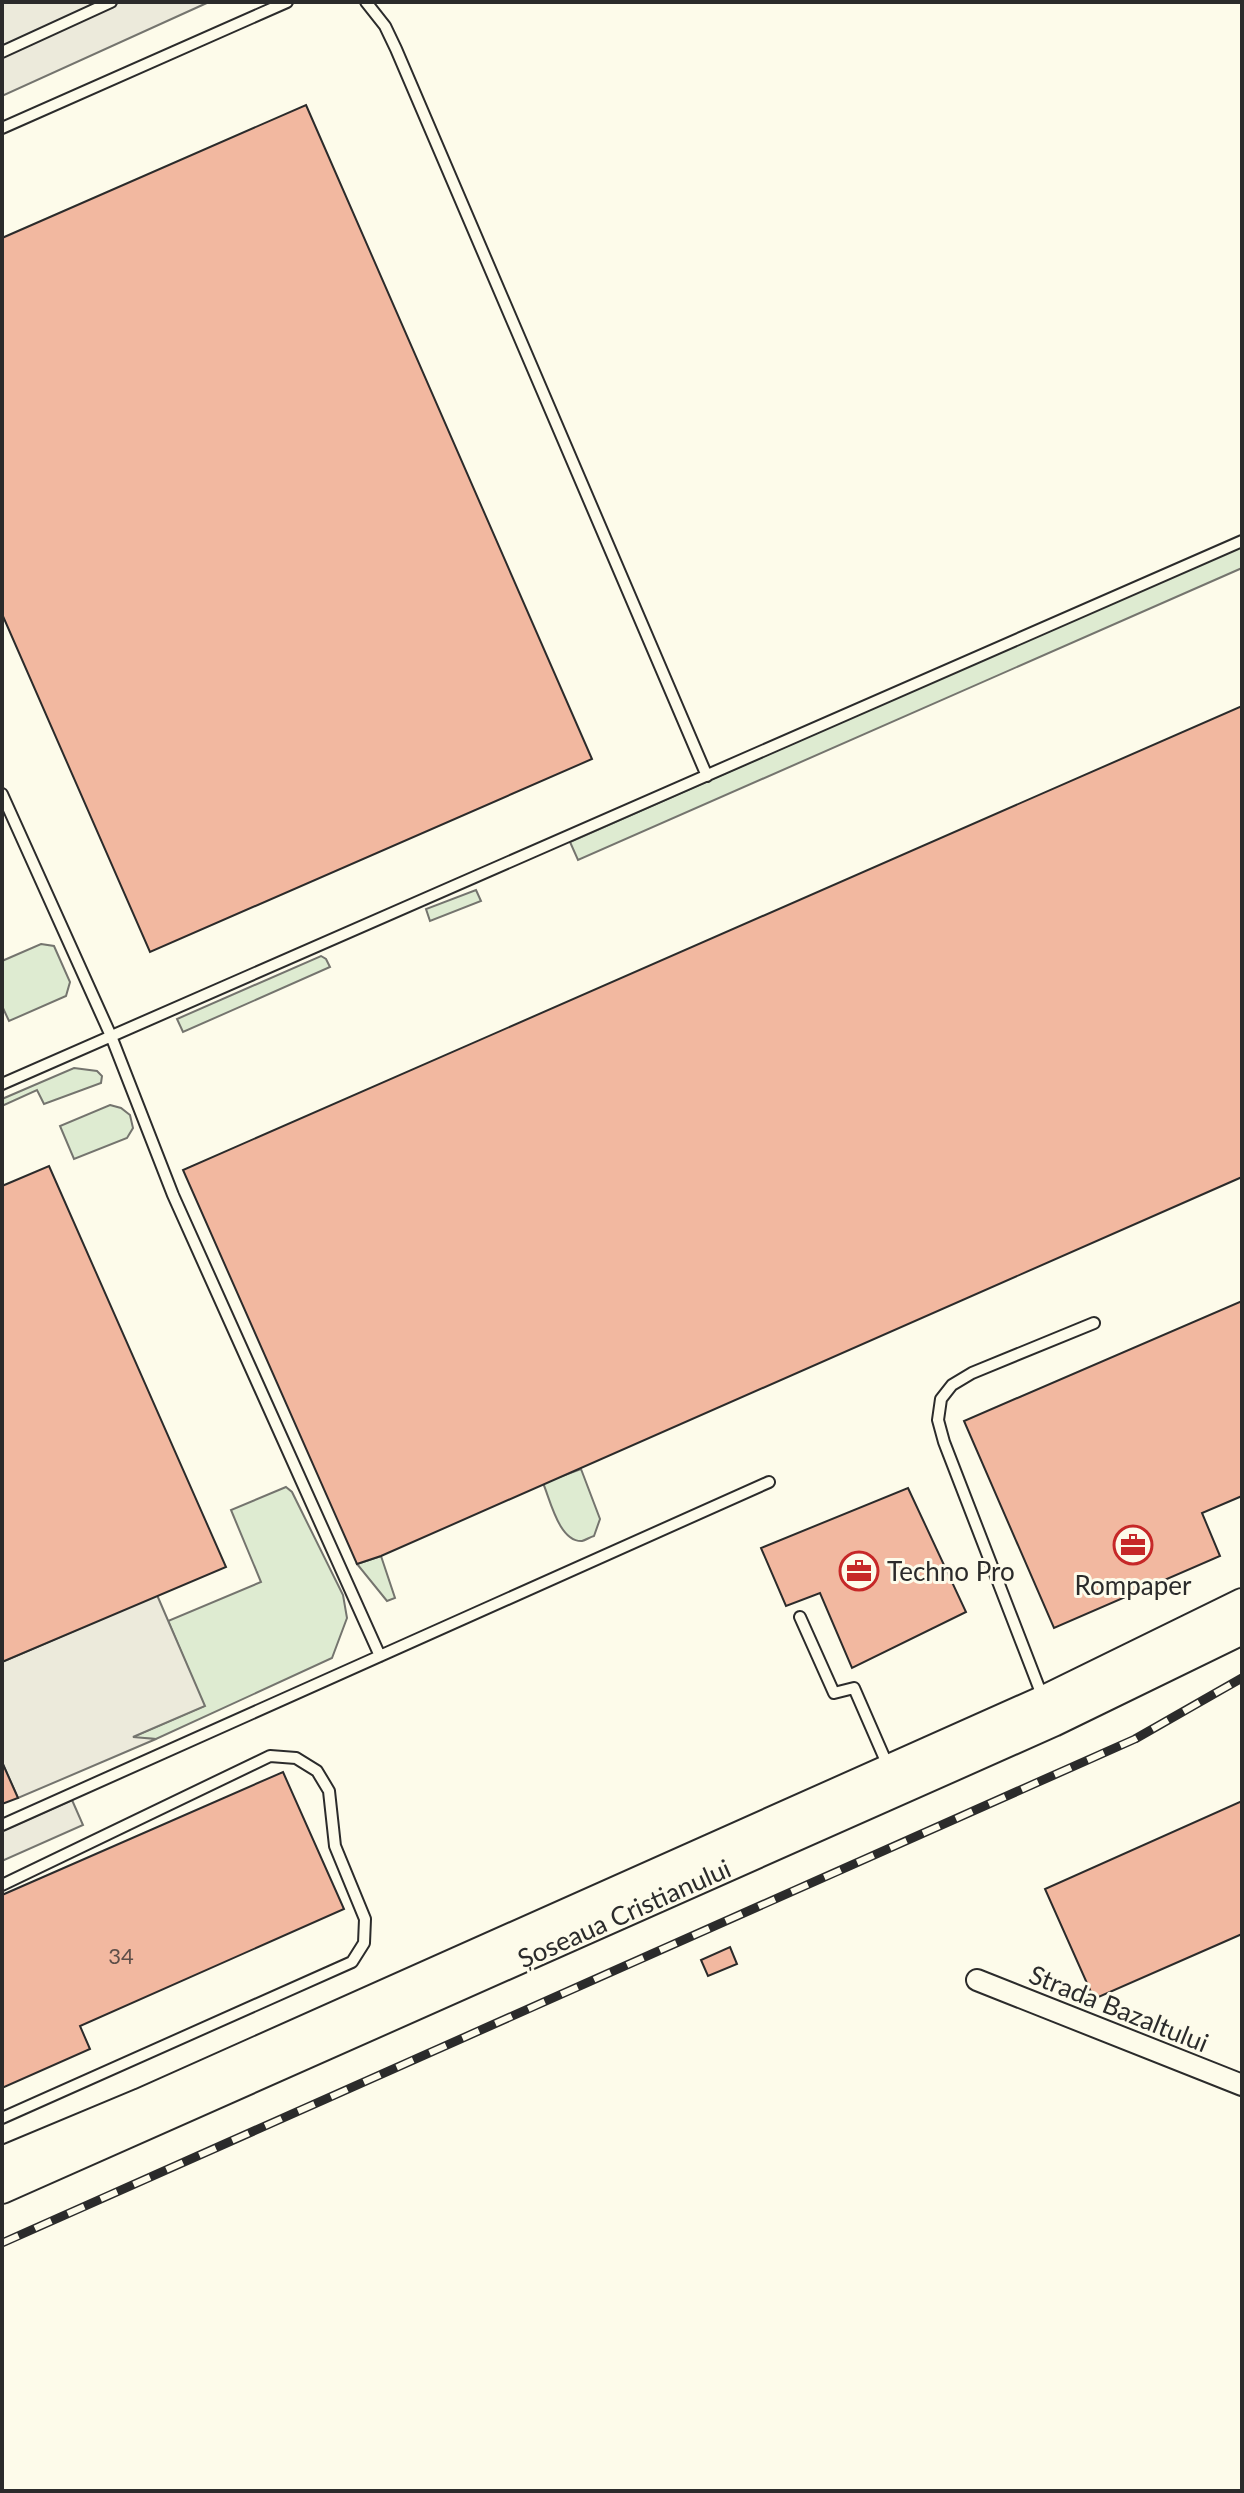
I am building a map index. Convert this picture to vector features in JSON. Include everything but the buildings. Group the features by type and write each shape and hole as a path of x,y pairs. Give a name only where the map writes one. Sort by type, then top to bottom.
{"main road":[{"name":"Șoseaua Cristianului","path":"2,2161 141,2103 1240,1613"},
{"name":"Șoseaua Cristianului","path":"2,2189 1040,1728 1240,1613"}],"street":[{"name":"Strada Bazaltului","path":"977,1980 1242,2085"}],"lane":[{"path":"2,51 111,2"},
{"path":"2,128 287,2"},
{"path":"366,2 385,26 396,49 707,776"},
{"path":"2,1084 1242,541"},
{"path":"2,794 111,1036 173,1195 380,1656"},
{"path":"1044,1700 938,1420 941,1399 952,1385 972,1373 1094,1323"},
{"path":"2,1825 769,1482"},
{"path":"800,1617 834,1693 854,1688 889,1769"},
{"path":"2,1885 270,1756 296,1758 317,1771 329,1791 335,1846 365,1919 364,1943 352,1962 2,2118"}],"green space":[{"path":"1242,545 1242,568 578,860 570,842"},
{"path":"476,890 481,901 430,921 426,909"},
{"path":"41,944 54,946 70,982 66,996 9,1021 2,1006 2,961"},
{"path":"321,956 330,967 183,1032 177,1019"},
{"path":"74,1068 97,1071 102,1076 101,1083 44,1104 37,1090 2,1106 2,1099"},
{"path":"110,1105 130,1115 133,1128 127,1138 74,1159 60,1126"},
{"path":"581,1469 600,1519 594,1536 582,1541 567,1535 561,1527 543,1483"},
{"path":"286,1487 292,1492 343,1595 347,1618 332,1658 156,1739 130,1738 204,1706 168,1621 261,1582 231,1510"},
{"path":"381,1556 395,1598 387,1601 357,1564"}],"shaded area":[{"path":"2,2 209,2 2,96"},
{"path":"157,1595 205,1706 133,1737 156,1739 18,1798 2,1762 2,1662"},
{"path":"72,1800 83,1825 2,1861 2,1831"}],"railway":[{"path":"2,2243 1135,1739 1242,1678"}],"place":[{"name":"Rompaper","path":"1133,1545"},
{"name":"Techno Pro","path":"859,1571"}]}
